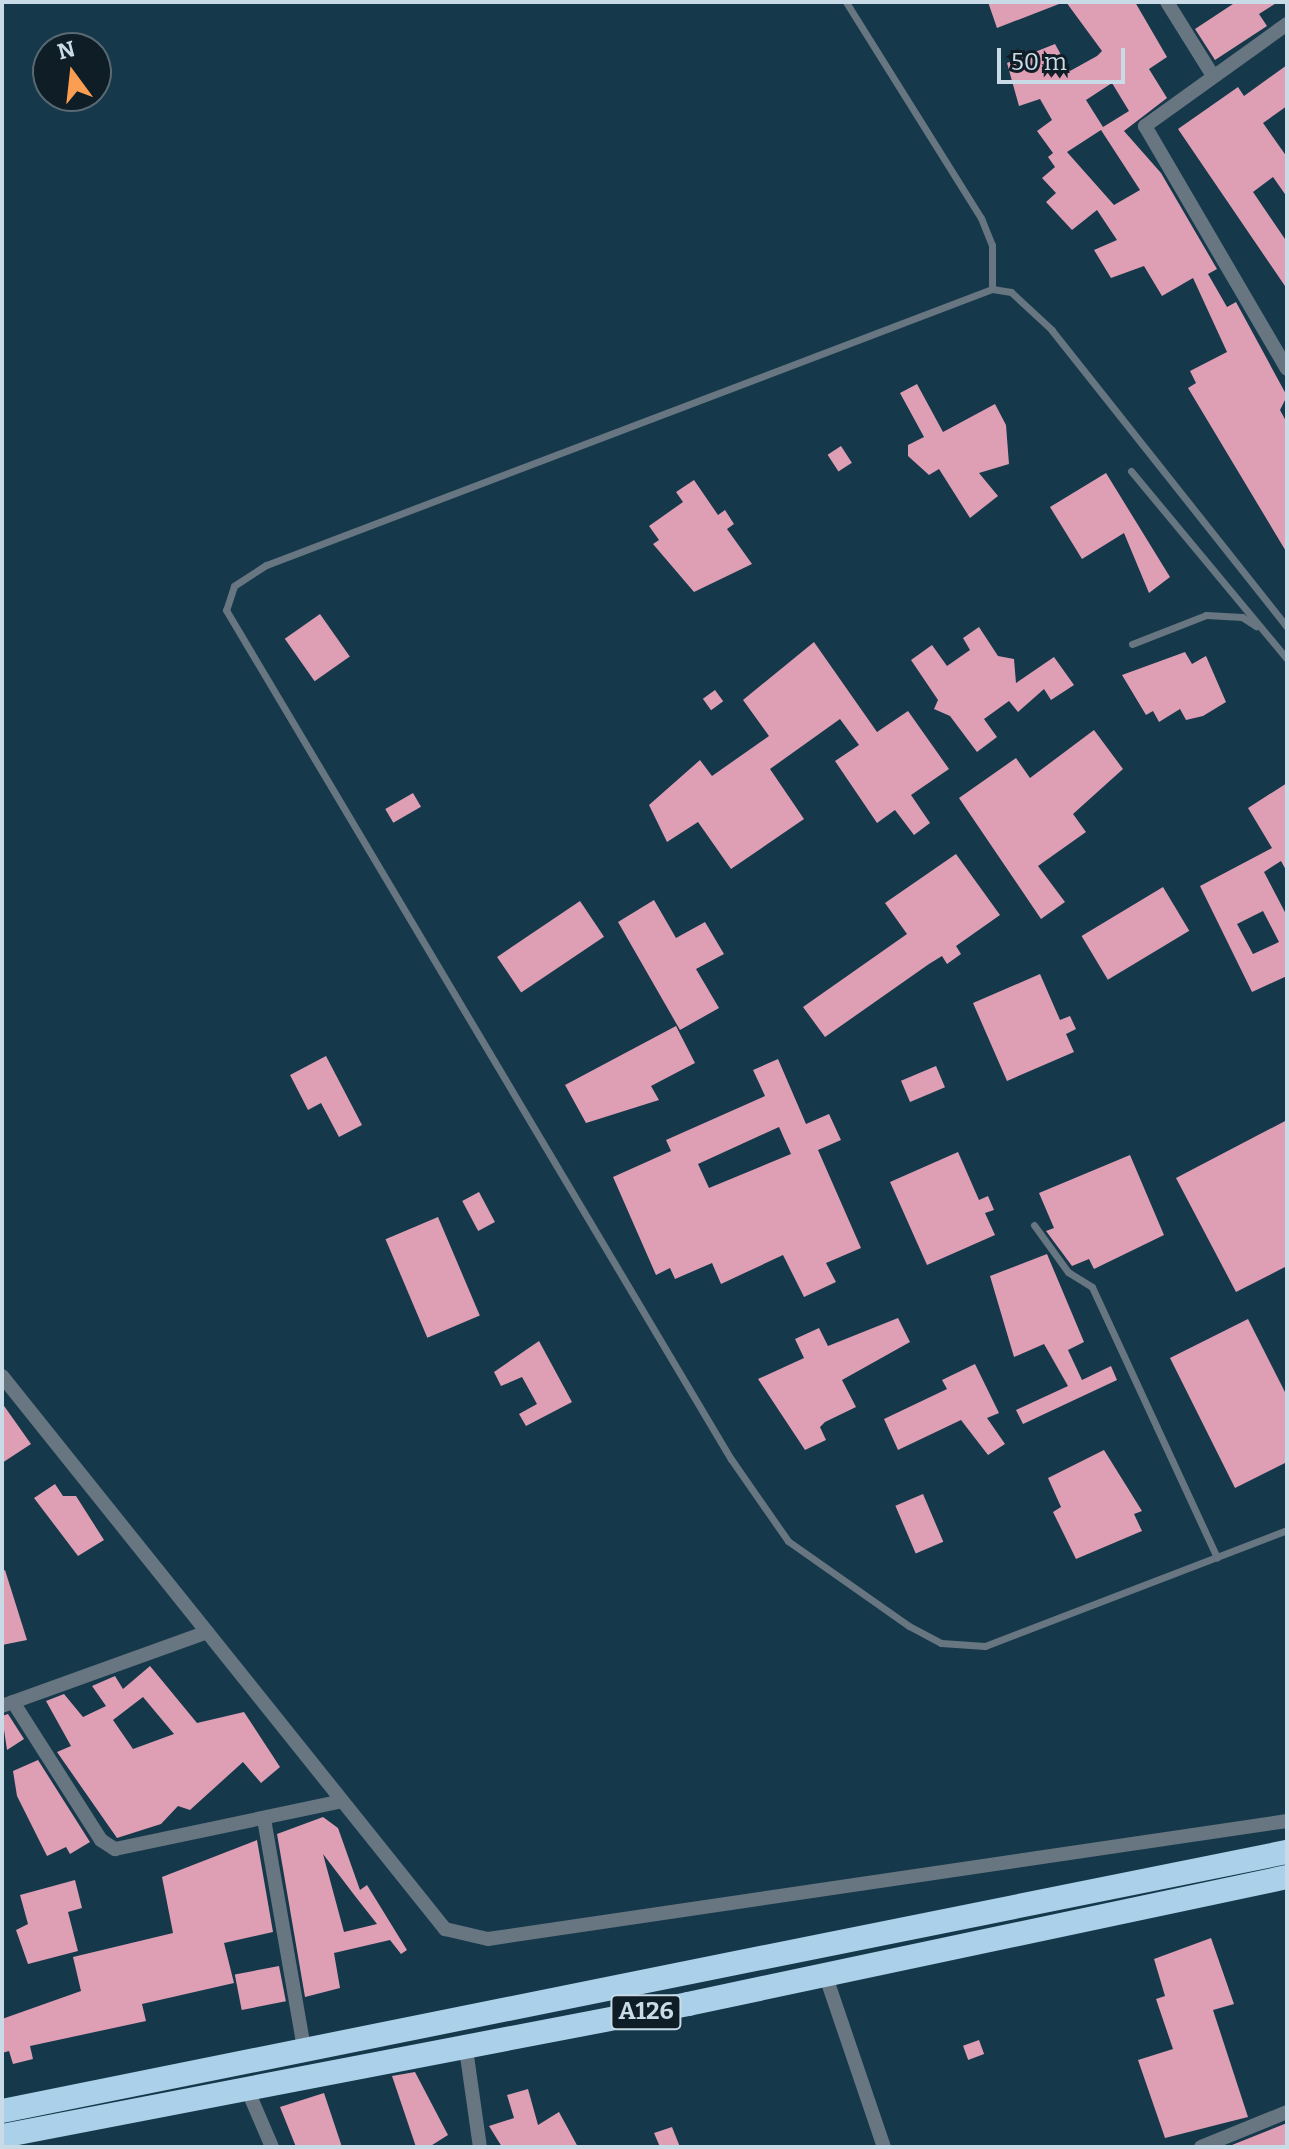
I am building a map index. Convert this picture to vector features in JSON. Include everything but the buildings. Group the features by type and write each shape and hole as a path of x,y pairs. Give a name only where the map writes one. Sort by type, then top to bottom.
{"highway":[{"name":"A126","path":"2,2111 304,2049 674,1981 1287,1852"},
{"name":"A126","path":"2,2136 248,2091 465,2042 653,2011 823,1971 1287,1877"}],"street":[{"path":"1167,2 1213,76"},
{"path":"1287,24 1145,126 1287,369"},
{"path":"2,1376 445,1929 488,1939 1287,1821"},
{"path":"207,1632 8,1704 101,1840 115,1849 342,1801"},
{"path":"264,1819 304,2049"},
{"path":"823,1971 884,2147"},
{"path":"465,2042 480,2147"},
{"path":"248,2091 272,2147"},
{"path":"1201,2147 1287,2112"}],"lane":[{"path":"846,2 981,218 992,245 992,289"},
{"path":"1287,627 1052,330 1011,292 992,289 266,565 234,586 226,610 731,1459 788,1541 909,1626 964,1646 1014,1637 1287,1530"},
{"path":"1131,471 1287,659"},
{"path":"1132,644 1206,615 1242,617 1264,632"},
{"path":"1034,1225 1068,1272 1092,1287 1217,1558"}]}
